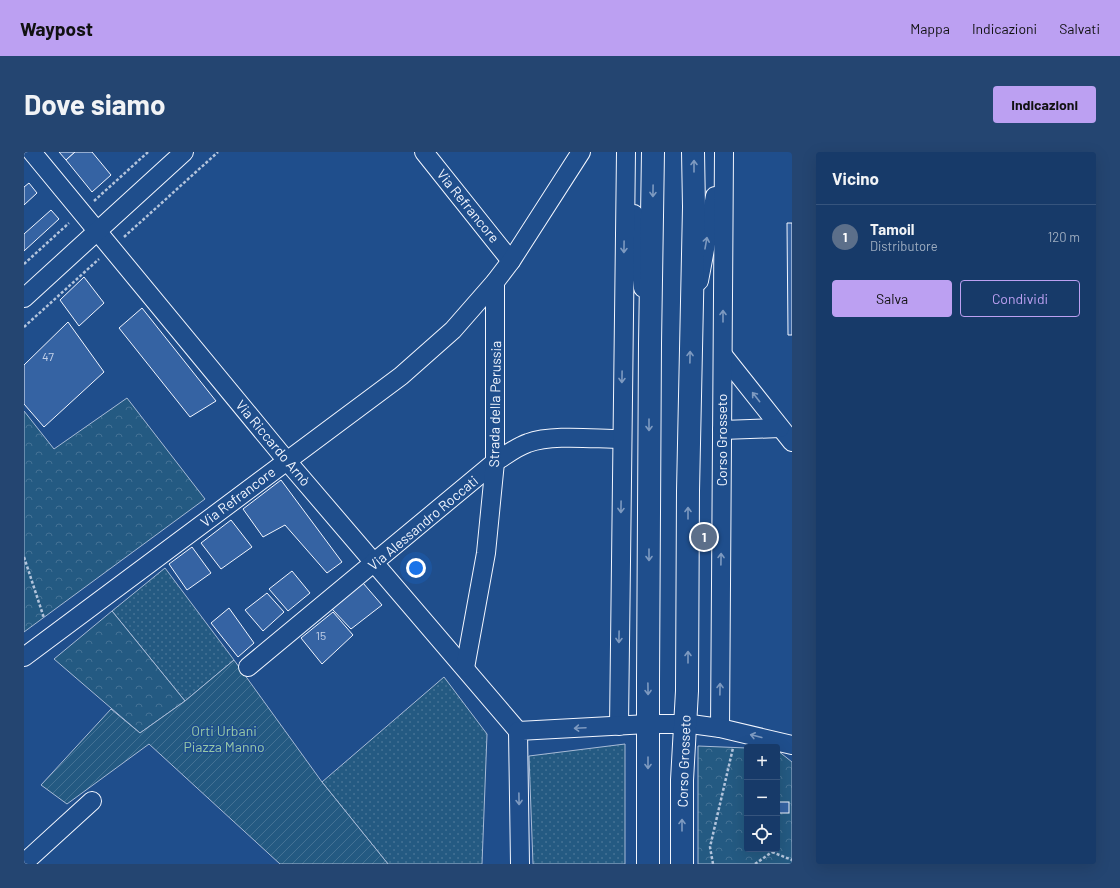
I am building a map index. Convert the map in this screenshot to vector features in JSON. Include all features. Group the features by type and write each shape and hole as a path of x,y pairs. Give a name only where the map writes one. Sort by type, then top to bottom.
{"main road":[{"path":"648,864 650,344 653,152"},
{"name":"Corso Grosseto","path":"682,864 682,780 688,683 688,491 694,152"}],"street":[{"name":"Via Riccardo Arnò","path":"32,152 287,461 518,731"},
{"path":"24,298 184,152"},
{"name":"Via Refrancore","path":"424,152 511,261"},
{"name":"Via Refrancore","path":"24,657 401,376 453,330 495,282 511,261 581,152"},
{"path":"626,152 650,344"},
{"path":"619,726 621,439 626,152"},
{"name":"Corso Grosseto","path":"691,323 723,152"},
{"name":"Corso Grosseto","path":"723,152 722,430 729,729"},
{"name":"Strada della Perussia","path":"465,668 486,553 495,462 495,282"},
{"path":"723,356 792,442"},
{"path":"722,430 780,428"},
{"name":"Via Alessandro Roccati","path":"248,667 495,462 527,443 543,439 621,439"},
{"path":"520,864 518,731 648,724 686,724 729,729 792,744"},
{"path":"24,863 92,801"}],"path":[{"path":"24,557 44,618"},
{"path":"713,864 710,847 729,729"},
{"path":"755,864 770,852"},
{"path":"776,852 792,860"}],"green space":[{"path":"127,398 205,499 24,632 24,411 54,449"},
{"path":"165,568 234,660 185,701 112,611"},
{"path":"112,611 185,701 140,733 54,659"},
{"name":"Orti Urbani Piazza Manno","path":"234,660 322,782 388,864 280,864 149,744 67,804 41,785 111,709 140,733 185,701"},
{"path":"444,677 487,734 482,864 388,864 322,782"},
{"path":"625,744 625,864 533,864 529,756"},
{"path":"698,746 744,748 744,852 780,852 780,752 792,762 792,864 698,864"}],"building":[{"path":"59,152 75,152 66,160"},
{"path":"75,152 92,152 111,175 92,192 66,160"},
{"path":"29,183 37,193 24,205 24,187"},
{"path":"51,210 59,219 24,251 24,234"},
{"path":"787,223 792,223 792,335 788,335"},
{"path":"84,277 104,303 79,326 60,300"},
{"path":"142,308 216,401 190,417 119,328"},
{"path":"68,322 104,372 44,427 24,404 24,365"},
{"path":"281,480 342,562 327,573 285,525 263,537 243,509"},
{"path":"231,520 252,547 221,569 201,543"},
{"path":"192,547 211,573 187,590 169,564"},
{"path":"292,571 310,593 288,611 269,589"},
{"path":"363,583 382,605 351,629 332,609"},
{"path":"267,593 284,612 263,631 245,610"},
{"path":"229,608 254,643 238,657 211,623"},
{"path":"333,612 353,635 322,664 301,638"},
{"path":"780,802 789,802 789,813 780,813"}],"place":[{"name":"Tamoil","path":"704,537"}]}
